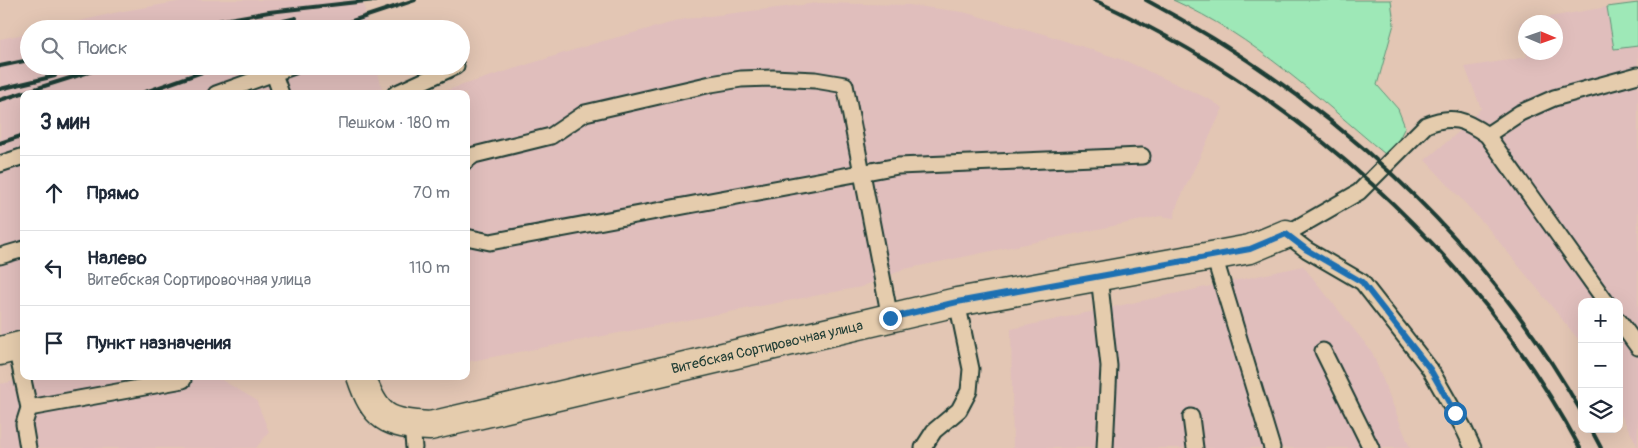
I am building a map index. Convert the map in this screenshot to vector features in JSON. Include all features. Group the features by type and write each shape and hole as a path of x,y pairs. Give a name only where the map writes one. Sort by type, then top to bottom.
{"street":[{"name":"Витебская Сортировочная улица","path":"362,380 369,399 382,416 401,425 413,437 430,426 957,302 1250,249 1286,234"}],"lane":[{"path":"1487,135 1520,113 1554,98 1638,74"},
{"path":"228,90 271,75"},
{"path":"274,75 279,90"},
{"path":"404,90 436,75"},
{"path":"470,158 474,155 551,136 585,113 711,84 741,79 774,78 815,80 845,85 890,318"},
{"path":"1472,448 1463,426 1430,369 1362,282 1307,250 1286,234 1359,192 1426,125 1438,120 1458,120 1467,122 1487,135 1603,298"},
{"path":"470,237 490,242 898,166 1142,156"},
{"path":"0,164 20,157"},
{"path":"0,256 20,250"},
{"path":"1214,256 1272,448"},
{"path":"1099,276 1109,366 1105,448"},
{"path":"923,448 934,431 959,410 969,391 971,369 957,302"},
{"path":"1623,326 1638,347"},
{"path":"13,347 20,374"},
{"path":"1323,351 1371,448"},
{"path":"22,380 29,408 24,424 28,448"},
{"path":"29,408 153,381 183,380"},
{"path":"1191,417 1195,448"}],"shaded area":[{"path":"189,0 363,0 366,20 84,20 123,11"},
{"path":"818,3 909,5 963,12 1047,35 1126,61 1209,99 1223,108 1177,205 1174,218 1161,216 905,269 861,287 470,361 470,90 447,90 596,43 685,19"},
{"path":"1607,7 1614,49 1638,46 1638,447 1623,419 1623,298 1578,298 1578,339 1488,228 1425,160 1461,130 1481,108 1465,67 1518,58 1518,60 1563,60 1563,15 1561,15"},
{"path":"20,35 20,75 378,75 382,88 376,90 20,90 20,334 0,339 0,39"},
{"path":"1303,266 1372,352 1410,448 1013,448 1011,329"},
{"path":"20,380 222,380 256,400 269,432 256,448 0,448 0,384"}],"green space":[{"path":"1173,0 1391,0 1394,24 1377,85 1398,109 1405,127 1396,145 1385,154 1310,90 1258,50 1231,31"},
{"path":"1638,3 1638,46 1614,49 1607,7"}],"railway":[{"path":"223,20 269,12 375,0"},
{"path":"355,20 415,0"},
{"path":"1094,0 1168,38 1240,81 1308,130 1373,185 1433,244 1488,308 1537,376 1580,448"},
{"path":"1146,0 1212,38 1276,80 1336,126 1394,176 1447,230 1497,287 1542,348 1578,406"},
{"path":"288,20 296,18"},
{"path":"0,66 20,62"},
{"path":"32,90 79,75"},
{"path":"151,90 194,75"},
{"path":"0,89 55,76"},
{"path":"0,100 20,94"},
{"path":"0,143 20,136"},
{"path":"1593,433 1601,448"}],"route":[{"path":"890,318 957,302 1250,249 1266,244 1286,234 1307,250 1362,282 1430,369 1455,413"}]}
